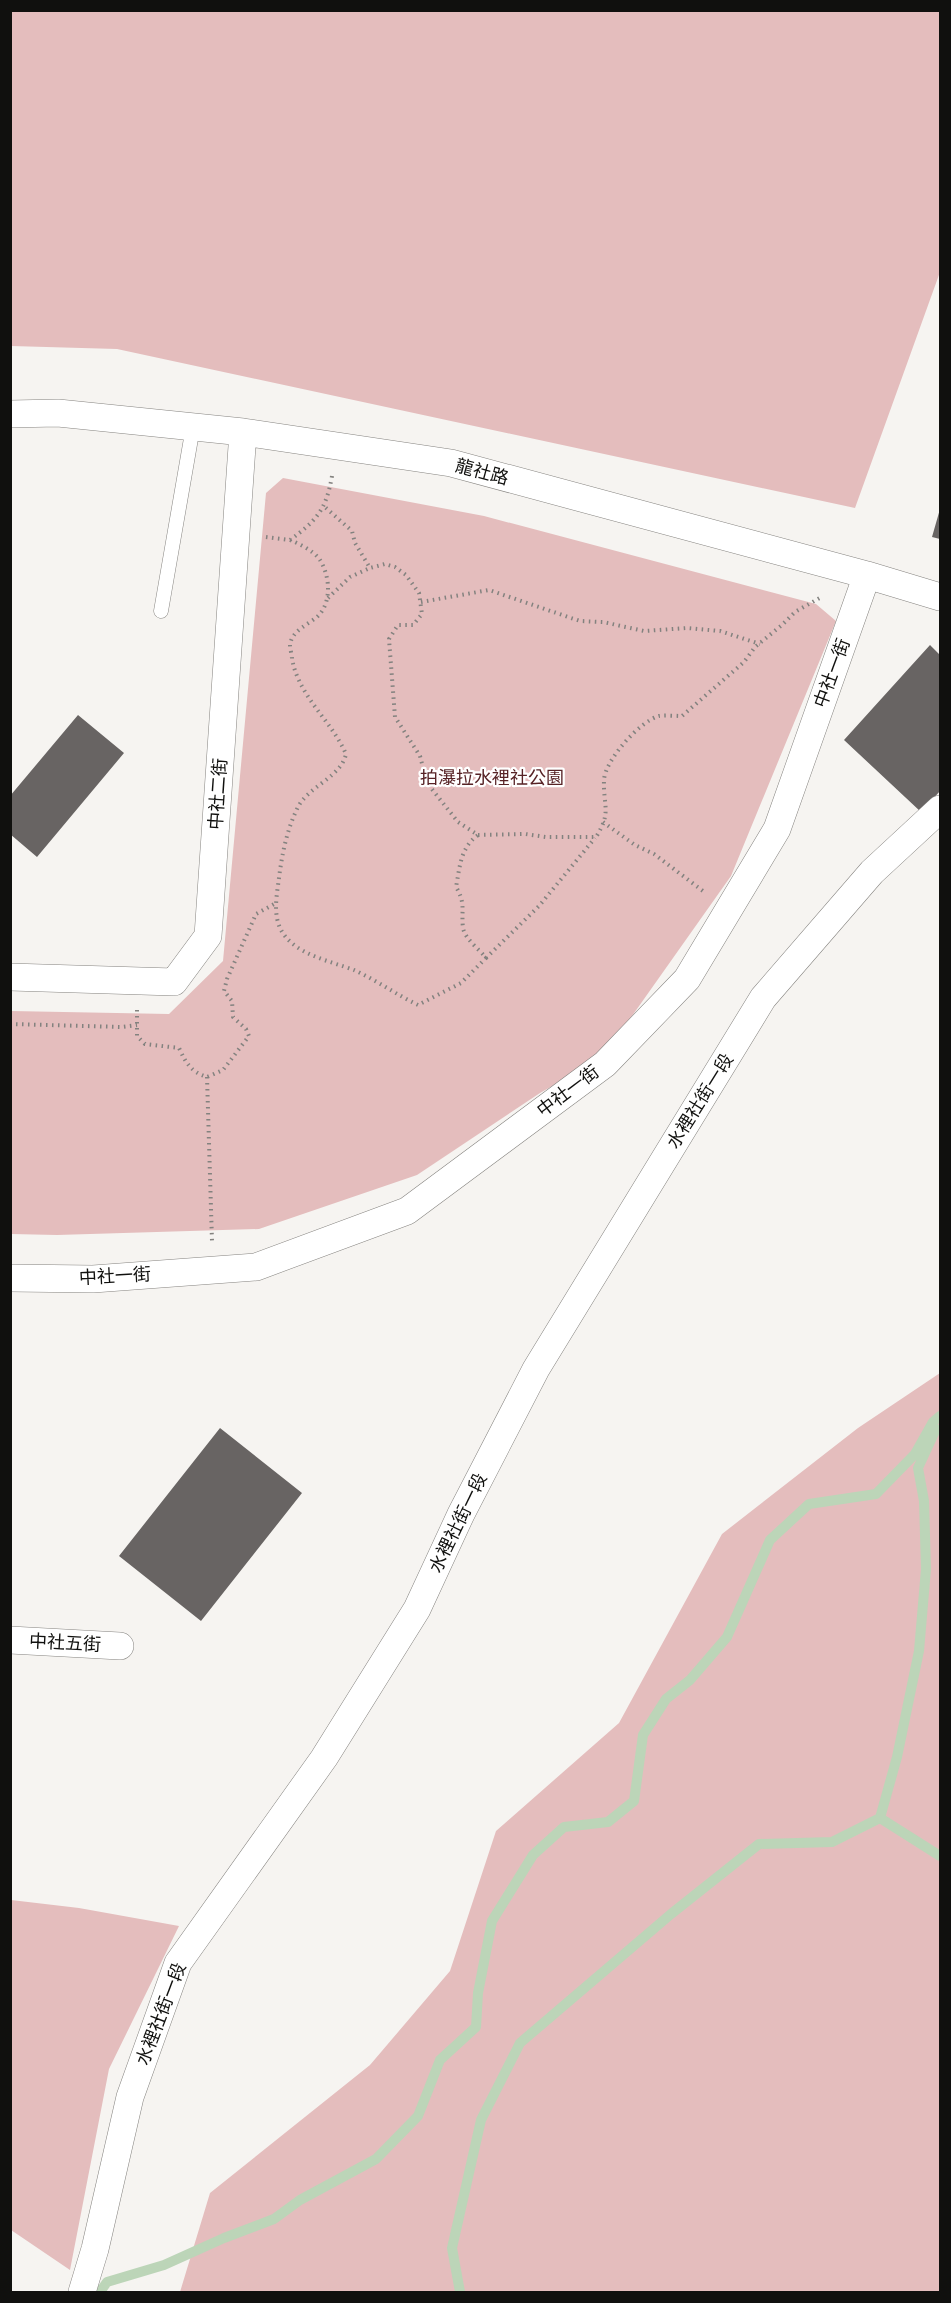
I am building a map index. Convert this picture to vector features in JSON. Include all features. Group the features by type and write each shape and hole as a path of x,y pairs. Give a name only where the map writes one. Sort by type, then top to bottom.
{"street":[{"name":"龍社路","path":"10,414 58,413 243,432 451,463 867,574 940,597"},
{"name":"中社二街","path":"10,977 174,982 208,936 243,432"},
{"name":"中社一街","path":"10,1278 93,1279 256,1267 407,1211 605,1064 687,979 777,829 867,574"},
{"name":"水裡社街一段","path":"82,2292 95,2249 129,2097 178,1963 324,1758 417,1609 460,1514 536,1369 764,998 872,872 940,809"},
{"name":"中社五街","path":"10,1640 120,1646"}],"lane":[{"path":"161,611 193,427"}],"path":[{"path":"290,540 311,524 325,507 332,471"},
{"path":"325,507 352,531 355,543 370,568"},
{"path":"261,536 290,540 320,559 328,580 328,598"},
{"path":"478,835 459,822 427,783 420,756 395,717 389,639 398,625 413,625 422,614 419,593 406,576 394,567 385,564 350,577 328,598 318,615 301,627 290,645 294,672 305,695 326,720 346,754 344,762 317,785 299,805 282,855 276,911 280,929 291,941 320,958 354,970 418,1005 461,983 539,906 596,837 607,813 604,778 623,741 658,717 682,716 744,662 795,612 827,594"},
{"path":"421,602 489,590 580,621 603,622 644,631 687,628 720,631 760,644"},
{"path":"603,822 708,894"},
{"path":"486,958 467,938 463,929 462,897 456,887 462,854 467,843 478,835 507,833 546,837 596,837"},
{"path":"137,1008 137,1036 145,1044 179,1048 194,1073 207,1077 223,1070 249,1036 246,1029 233,1017 232,1001 224,991 233,964 256,914 277,903"},
{"path":"10,1024 122,1027 137,1024"},
{"path":"207,1077 213,1250"}],"green space":[{"path":"11,10 940,11 940,272 855,508 117,349 11,346"},
{"name":"拍瀑拉水裡社公園","path":"283,478 484,516 816,604 836,621 731,876 603,1057 540,1093 417,1175 259,1229 57,1235 11,1234 11,1011 169,1014 223,961 266,493"},
{"path":"940,1373 940,2292 180,2292 210,2193 370,2065 450,1971 496,1831 619,1723 722,1534 858,1428"},
{"path":"11,1900 79,1908 179,1926 109,2069 70,2270 11,2230"}],"building":[{"path":"940,509 940,539 932,537"},
{"path":"930,645 940,655 940,791 921,812 844,740"},
{"path":"78,715 124,753 37,857 10,834 10,796"},
{"path":"220,1428 302,1493 201,1621 119,1556"}],"waterway":[{"path":"100,2292 107,2282 164,2265 274,2219 300,2200 376,2159 418,2116 440,2060 476,2027 478,1993 492,1921 533,1855 564,1827 608,1822 634,1801 643,1735 666,1699 690,1680 727,1637 770,1540 809,1504 876,1494 915,1454 933,1422 940,1416"},
{"path":"460,2292 452,2248 481,2120 520,2043 671,1914 759,1844 832,1842 880,1818 897,1757 919,1651 926,1569 924,1501 918,1468 936,1429"},
{"path":"880,1818 940,1856"}]}
